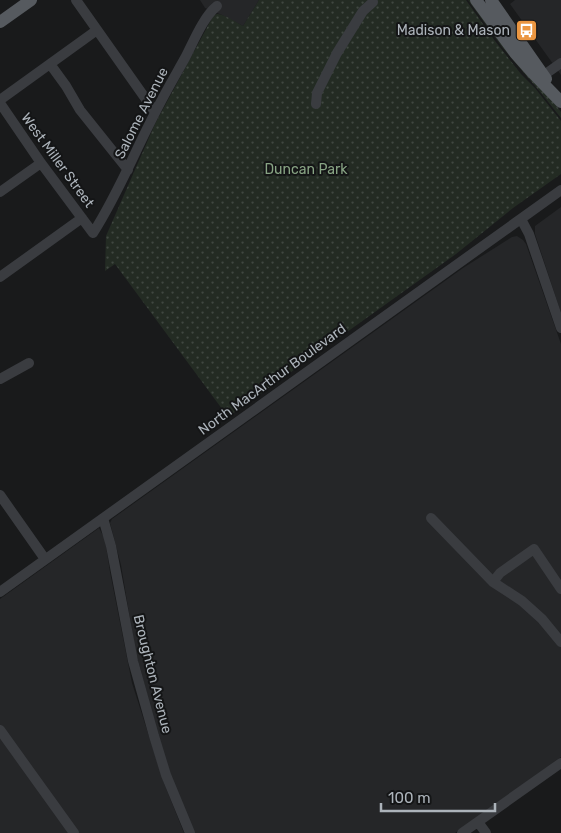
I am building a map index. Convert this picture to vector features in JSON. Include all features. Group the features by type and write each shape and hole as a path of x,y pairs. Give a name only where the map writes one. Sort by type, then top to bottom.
{"main road":[{"path":"0,22 31,0"},
{"path":"476,0 530,71 561,100"},
{"path":"491,0 561,100"}],"street":[{"path":"76,0 155,112"},
{"path":"316,104 317,93 337,53 363,11 373,2"},
{"name":"Salome Avenue","path":"93,233 128,170 155,112 198,33 216,6"},
{"path":"0,102 98,30"},
{"path":"544,75 561,63"},
{"path":"50,64 80,110 128,170"},
{"name":"West Miller Street","path":"0,102 41,163 93,233"},
{"path":"0,192 41,163"},
{"name":"North MacArthur Boulevard","path":"0,592 561,190"},
{"path":"0,277 82,218"},
{"path":"521,219 556,300 561,328"},
{"path":"0,379 29,363"},
{"path":"0,495 46,559"},
{"name":"Broughton Avenue","path":"103,518 111,546 133,661 166,775 190,833"},
{"path":"431,518 493,582 522,601 542,619 561,642"},
{"path":"493,582 500,574 534,549 561,589"},
{"path":"0,730 68,831"},
{"path":"462,833 561,762"},
{"path":"478,822 486,833"}],"shaded area":[{"path":"200,0 259,0 243,26 205,8"},
{"path":"515,0 561,0 561,75 510,4"},
{"path":"561,207 561,313 535,234 535,226"},
{"path":"517,236 526,244 561,344 561,757 455,833 194,833 169,772 135,649 121,565 110,523 112,519 463,268 512,237"},
{"path":"99,528 105,539 132,683 164,783 184,833 0,833 0,599"}],"green space":[{"name":"Duncan Park","path":"259,0 466,0 495,41 561,121 561,174 513,208 456,254 228,417 115,264 105,271 106,236 155,124 213,16 219,14 243,26"},
{"path":"468,0 473,0 553,101 561,112 561,118 502,47"}],"place":[{"name":"Madison & Mason","path":"526,30"}]}
